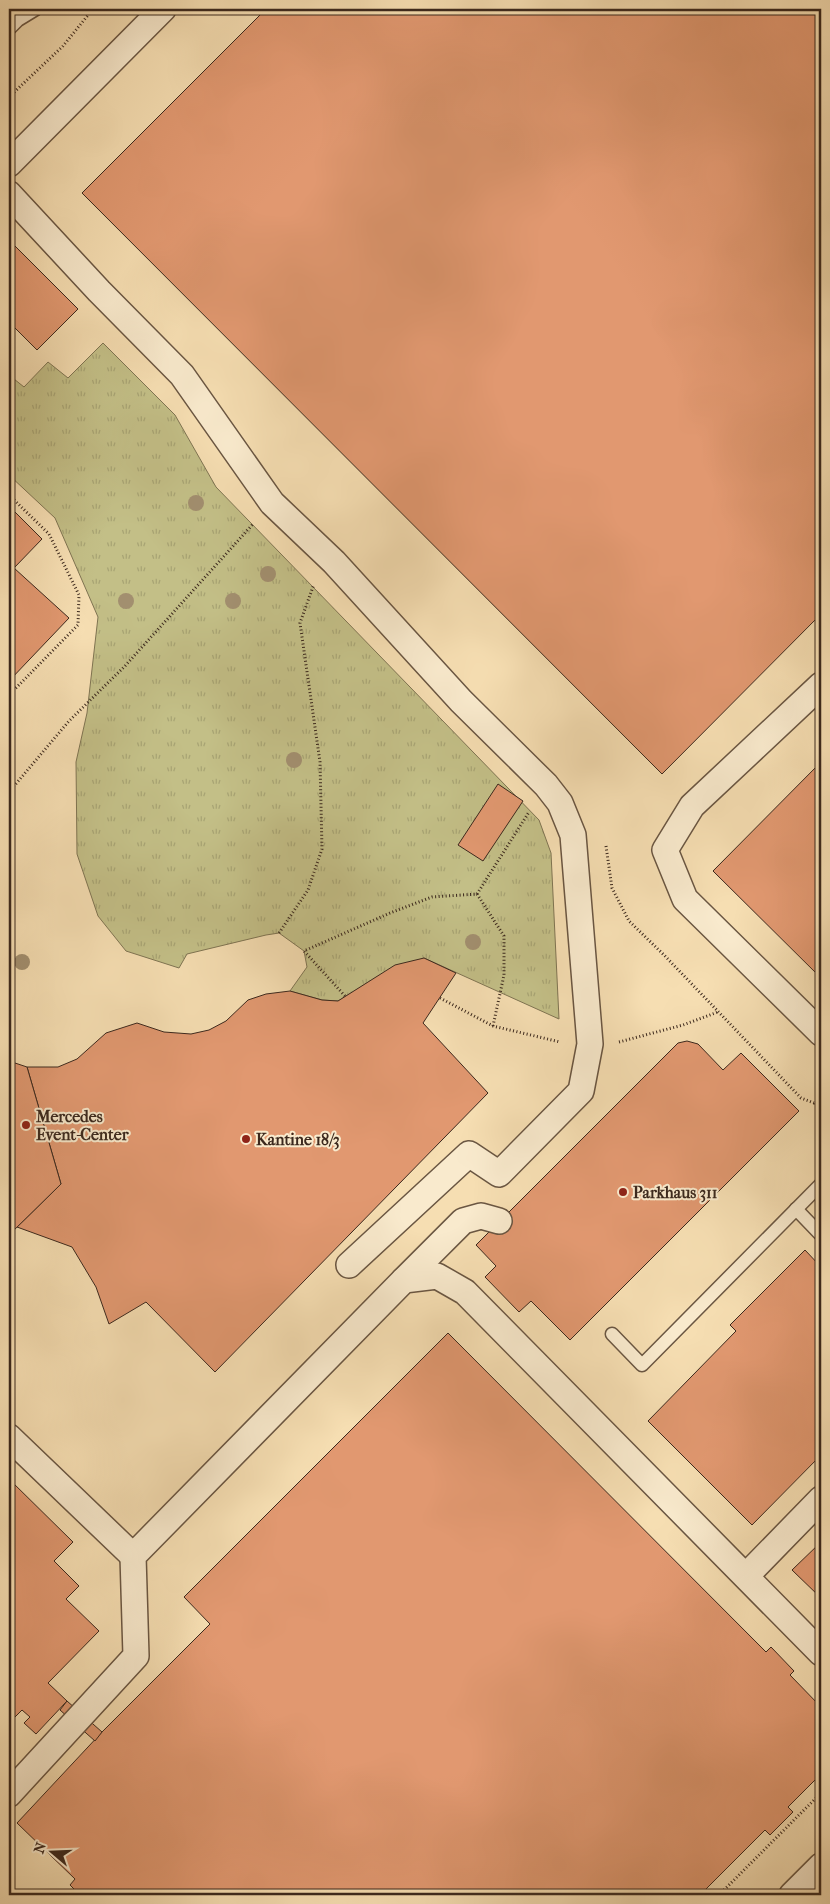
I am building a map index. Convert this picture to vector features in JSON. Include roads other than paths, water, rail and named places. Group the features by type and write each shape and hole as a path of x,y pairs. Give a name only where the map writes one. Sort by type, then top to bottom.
{"street":[{"path":"9,164 162,9"},
{"path":"9,194 99,291 182,375 272,503 334,562 462,701 546,785 560,803 573,834 590,1044 581,1091 500,1174 468,1154 349,1265"},
{"path":"821,684 692,806 665,850 685,899 821,1033"},
{"path":"133,1556 462,1220 481,1216 500,1221"},
{"path":"404,1280 437,1276 465,1292 821,1652"},
{"path":"9,1437 133,1556 136,1656 9,1794"},
{"path":"746,1576 821,1500"},
{"path":"792,1895 821,1866"}],"lane":[{"path":"9,29 18,20 36,9"},
{"path":"612,1334 642,1365 821,1184"},
{"path":"796,1209 821,1235"}],"place":[{"name":"Mercedes Event-Center","path":"26,1125"},
{"name":"Kantine 18/3","path":"246,1139"},
{"name":"Parkhaus 311","path":"623,1192"}]}
